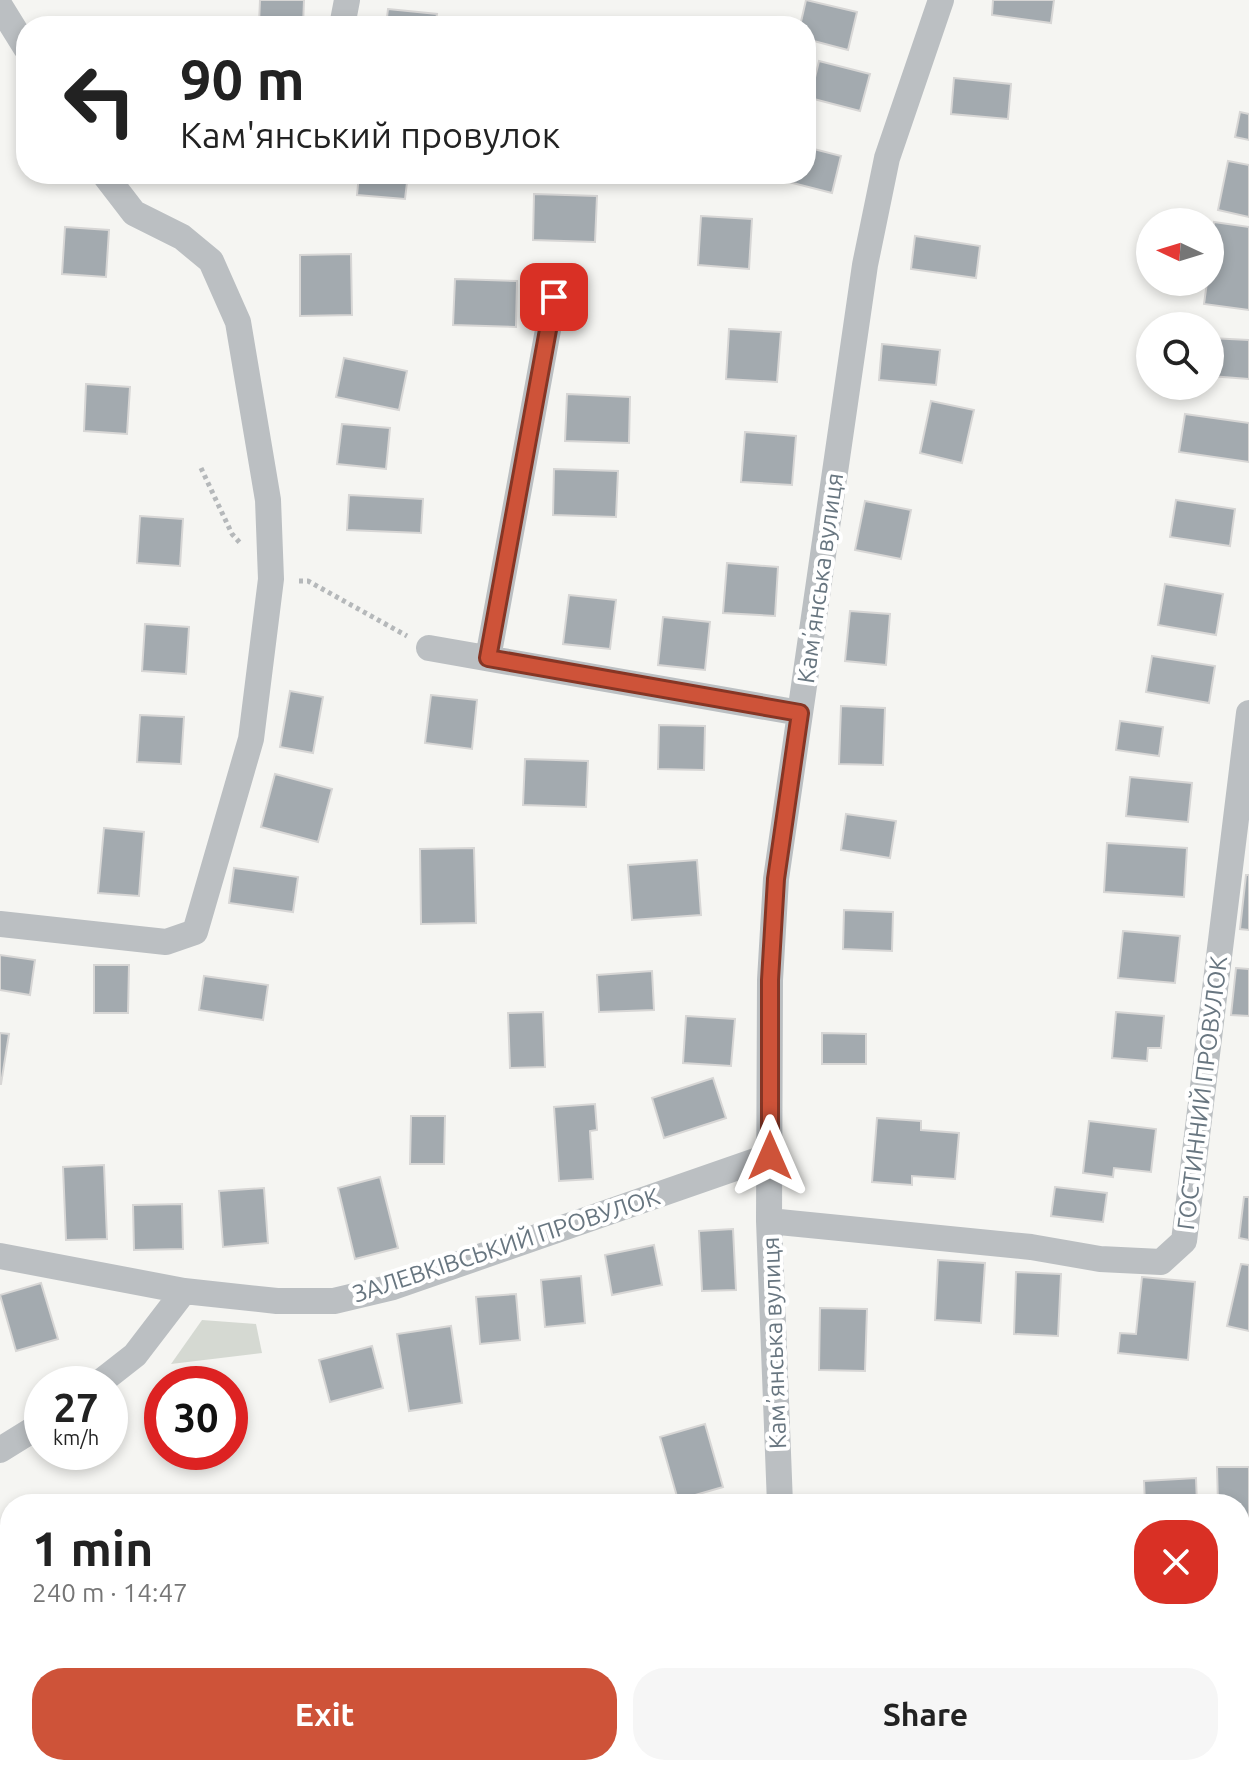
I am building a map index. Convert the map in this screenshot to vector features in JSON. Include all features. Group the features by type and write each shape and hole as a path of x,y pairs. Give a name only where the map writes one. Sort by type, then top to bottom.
{"street":[{"name":"Камʼянська вулиця","path":"780,1494 769,1221 770,980 776,879 865,265 887,158 941,0"},
{"path":"0,6 16,32"},
{"path":"0,924 166,942 195,932 251,739 271,579 268,500 238,322 211,261 182,237 134,213 112,184"},
{"path":"488,658 554,297"},
{"path":"429,648 800,713"},
{"name":"ГОСТИННИЙ ПРОВУЛОК","path":"769,1221 1031,1247 1115,1260 1161,1262 1184,1241 1249,713"},
{"name":"ЗАЛЕВКІВСЬКИЙ ПРОВУЛОК","path":"0,1256 184,1291 277,1301 334,1301 393,1287 770,1156"},
{"path":"121,1366 135,1355 184,1291"},
{"path":"0,1450 24,1435"}],"path":[{"path":"201,468 232,534 271,579 308,581 429,648"}],"shaded area":[{"path":"202,1320 256,1324 262,1353 171,1364"}],"building":[{"path":"260,0 304,0 303,16 259,16"},
{"path":"806,0 857,12 848,50 816,42 816,16 802,16"},
{"path":"993,0 1054,0 1051,23 992,15"},
{"path":"388,9 437,14 437,16 387,16"},
{"path":"819,61 870,74 860,111 816,100"},
{"path":"954,78 1011,84 1008,119 951,114"},
{"path":"1240,112 1249,114 1249,140 1235,137"},
{"path":"816,150 841,156 832,193 797,184 816,184"},
{"path":"1228,161 1249,165 1249,217 1218,208"},
{"path":"358,184 407,184 405,199 357,195"},
{"path":"534,194 597,196 595,242 533,240"},
{"path":"701,216 752,219 749,269 698,265"},
{"path":"1224,223 1249,227 1249,310 1204,304 1205,296 1224,296"},
{"path":"65,227 109,230 106,277 62,274"},
{"path":"915,236 980,246 976,278 911,269"},
{"path":"351,254 352,315 300,316 300,255"},
{"path":"455,279 517,281 516,327 453,325"},
{"path":"729,329 781,332 777,382 726,379"},
{"path":"1224,339 1249,340 1249,379 1224,377"},
{"path":"882,344 940,350 936,385 879,380"},
{"path":"344,358 407,371 399,410 336,397"},
{"path":"86,384 130,387 127,434 84,431"},
{"path":"567,394 630,397 629,443 565,441"},
{"path":"931,401 974,410 962,463 920,453"},
{"path":"1185,414 1249,423 1249,462 1179,452"},
{"path":"342,424 390,428 386,469 337,464"},
{"path":"745,432 796,436 792,485 741,482"},
{"path":"554,469 618,471 616,517 553,515"},
{"path":"349,495 423,499 421,533 347,530"},
{"path":"1176,500 1235,509 1230,546 1170,537"},
{"path":"865,501 911,510 901,559 855,550"},
{"path":"140,516 183,519 180,566 137,563"},
{"path":"727,563 778,567 775,616 723,613"},
{"path":"1165,584 1223,594 1216,635 1158,625"},
{"path":"569,595 616,600 610,649 563,644"},
{"path":"850,611 890,614 886,665 845,661"},
{"path":"663,617 710,622 705,670 658,665"},
{"path":"145,624 189,627 186,674 142,671"},
{"path":"1152,656 1215,666 1209,703 1146,692"},
{"path":"290,691 323,697 313,753 280,747"},
{"path":"431,695 477,700 472,749 425,743"},
{"path":"841,706 885,708 883,765 839,764"},
{"path":"140,715 184,717 181,764 137,762"},
{"path":"1120,721 1163,727 1159,756 1116,750"},
{"path":"659,725 705,726 704,770 658,769"},
{"path":"525,759 588,761 586,807 523,805"},
{"path":"275,774 332,789 318,842 261,827"},
{"path":"1130,777 1192,783 1188,822 1126,816"},
{"path":"846,814 896,821 890,858 841,850"},
{"path":"104,828 144,832 139,896 98,893"},
{"path":"1107,843 1187,848 1184,897 1104,892"},
{"path":"474,848 476,923 421,924 420,849"},
{"path":"697,860 701,915 632,920 628,865"},
{"path":"234,868 298,877 293,912 229,903"},
{"path":"1246,875 1249,875 1249,930 1240,929"},
{"path":"844,910 893,912 892,951 843,949"},
{"path":"1123,931 1180,936 1175,983 1118,978"},
{"path":"0,955 35,960 30,995 0,990"},
{"path":"94,965 129,965 128,1013 94,1013"},
{"path":"1236,968 1249,969 1249,1016 1231,1015"},
{"path":"652,971 654,1010 599,1012 597,975"},
{"path":"204,976 268,985 263,1020 199,1010"},
{"path":"543,1012 545,1067 510,1068 508,1013"},
{"path":"1116,1012 1164,1016 1161,1048 1148,1048 1147,1061 1112,1058"},
{"path":"686,1016 735,1019 731,1066 683,1063"},
{"path":"0,1033 9,1034 1,1084 0,1084"},
{"path":"822,1033 866,1034 866,1064 822,1064"},
{"path":"713,1078 726,1118 664,1138 652,1098"},
{"path":"595,1104 597,1130 590,1131 593,1179 559,1181 554,1107"},
{"path":"411,1116 445,1116 444,1164 410,1164"},
{"path":"877,1118 921,1121 921,1130 959,1133 955,1179 912,1176 912,1185 872,1182"},
{"path":"1089,1121 1156,1129 1151,1172 1114,1168 1113,1177 1083,1173"},
{"path":"104,1165 107,1239 66,1240 63,1167"},
{"path":"380,1177 398,1248 355,1259 338,1188"},
{"path":"1055,1187 1107,1193 1103,1222 1051,1216"},
{"path":"264,1188 268,1243 223,1247 219,1191"},
{"path":"1244,1197 1249,1197 1249,1240 1239,1238"},
{"path":"182,1204 183,1249 134,1250 133,1205"},
{"path":"733,1229 736,1290 702,1291 699,1231"},
{"path":"654,1245 662,1285 612,1295 605,1255"},
{"path":"938,1260 985,1263 981,1323 935,1320"},
{"path":"1241,1264 1249,1265 1249,1331 1227,1326"},
{"path":"1016,1272 1061,1274 1058,1336 1014,1334"},
{"path":"581,1276 585,1323 545,1327 541,1280"},
{"path":"1142,1277 1195,1282 1188,1360 1118,1353 1120,1333 1136,1334"},
{"path":"41,1283 58,1339 16,1351 0,1295"},
{"path":"516,1294 520,1340 480,1344 476,1297"},
{"path":"820,1308 867,1309 865,1371 819,1370"},
{"path":"451,1326 462,1403 409,1411 397,1334"},
{"path":"372,1346 383,1388 330,1402 319,1360"},
{"path":"705,1424 723,1487 699,1494 676,1494 660,1437"},
{"path":"1217,1467 1249,1467 1249,1494 1218,1494"},
{"path":"1196,1478 1197,1494 1145,1494 1144,1481"}],"route":[{"path":"554,297 488,658 800,713 776,879 770,980 770,1156"}]}
